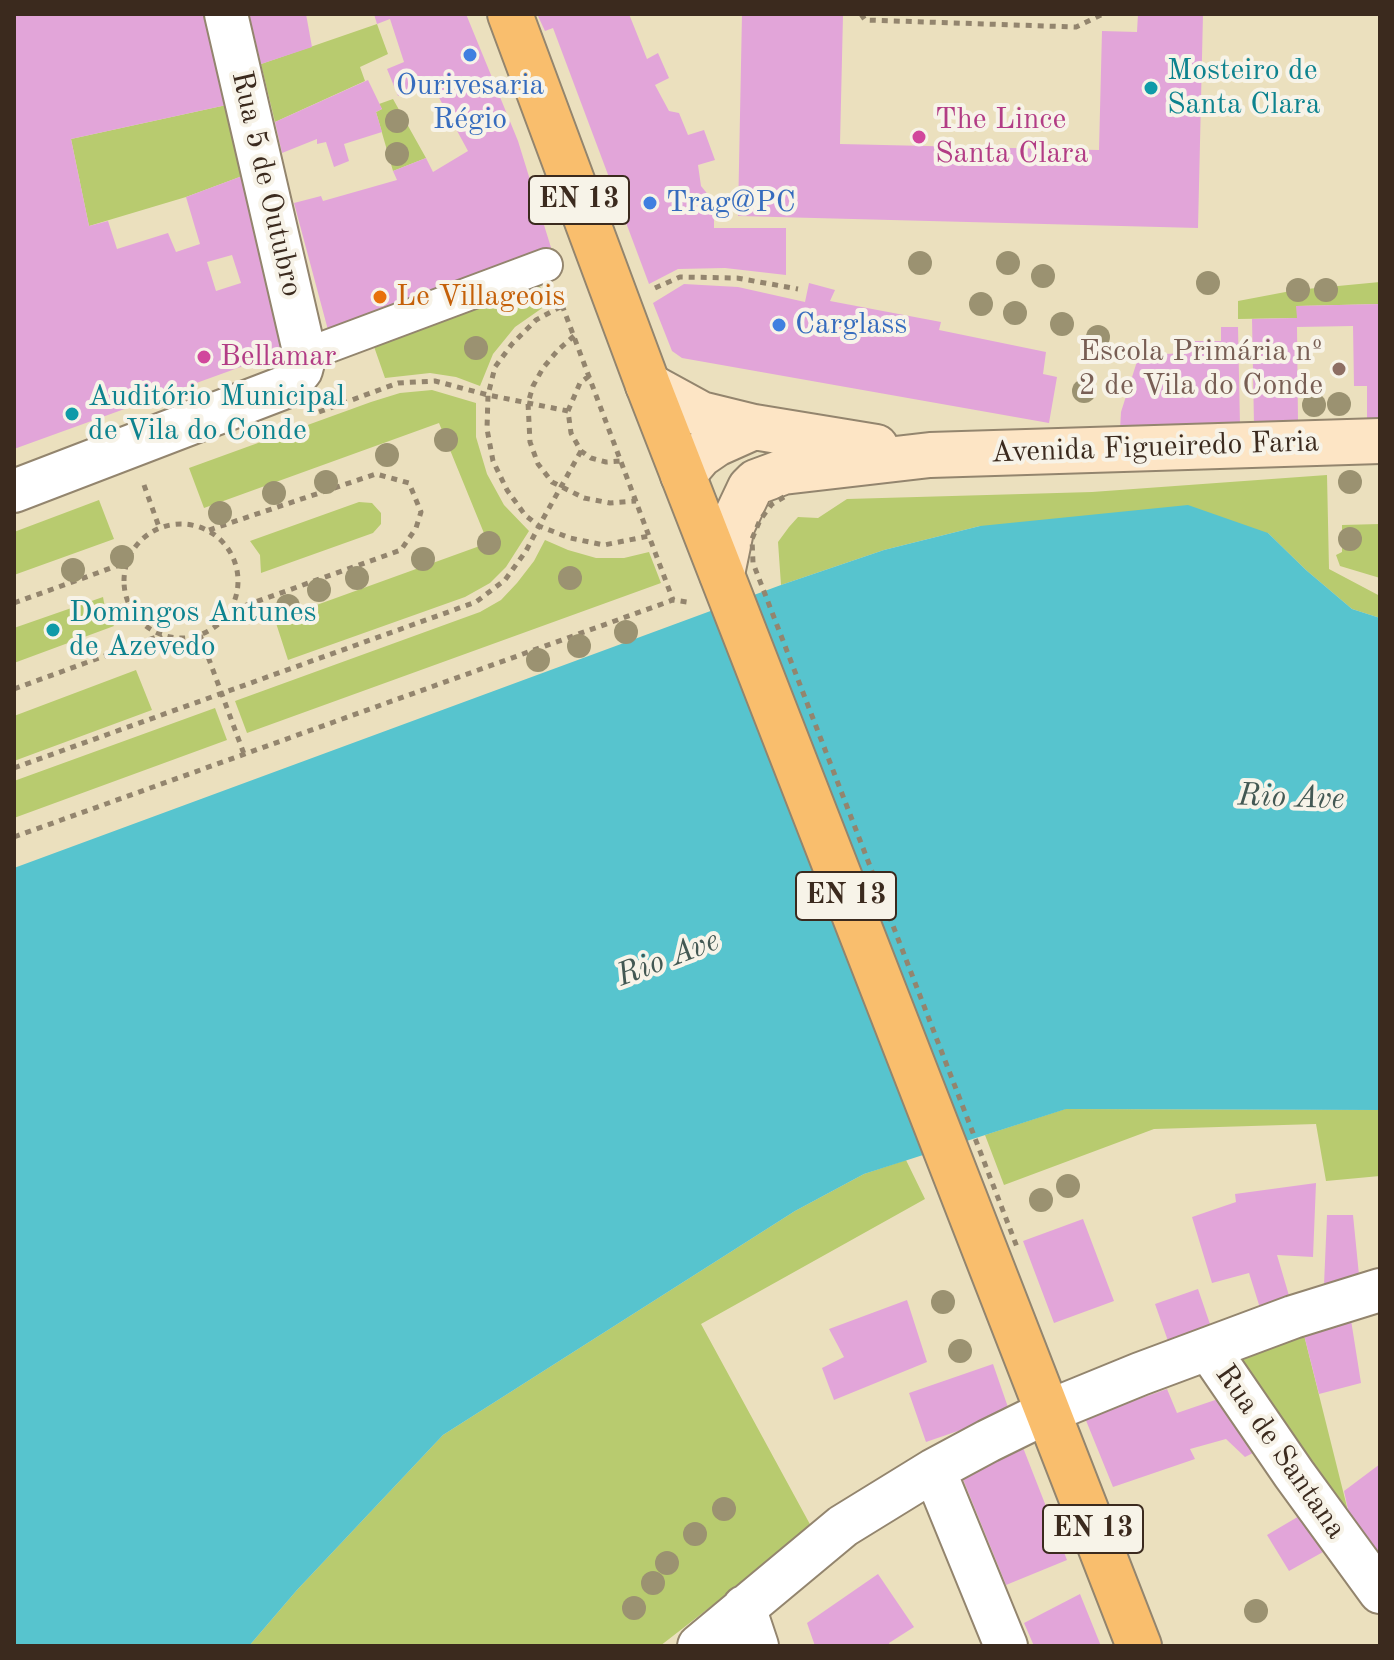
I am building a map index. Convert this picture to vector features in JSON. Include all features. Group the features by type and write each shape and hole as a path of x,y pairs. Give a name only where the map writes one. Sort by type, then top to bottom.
{"main road":[{"name":"EN 13","path":"510,14 683,475 713,590 963,1199 1035,1419 1139,1646"},
{"name":"Avenida Figueiredo Faria","path":"648,385 701,414 754,427 930,455"},
{"path":"683,475 700,455 716,444 754,427"},
{"name":"Avenida Figueiredo Faria","path":"683,475 770,489 783,472 930,455 1380,441"},
{"path":"713,590 738,509 770,489"}],"street":[{"name":"Rua 5 de Outubro","path":"226,14 305,355"},
{"path":"14,491 288,386 301,370 305,355 546,265"},
{"path":"699,1646 843,1526 934,1470 1035,1419 1293,1317 1380,1290"},
{"name":"Rua de Santana","path":"1209,1350 1380,1592"},
{"path":"934,1470 1006,1646"},
{"path":"744,1607 757,1646"}],"path":[{"path":"861,14 865,20 1076,27 1103,14"},
{"path":"618,304 680,277 737,278 798,289"},
{"path":"649,536 604,545 570,538 539,526 525,515 507,490 493,461 487,429 488,395 495,367 536,320 562,306 574,336 621,461 673,600"},
{"path":"574,336 543,368 528,403 530,442 538,464 552,482 584,498 610,503 636,501"},
{"path":"589,376 580,383 568,411 571,433 581,451 591,458 606,462 621,461"},
{"path":"488,395 568,411"},
{"path":"14,768 476,602 505,580 526,551 581,451"},
{"path":"209,530 376,474 409,483 421,512 416,528 401,550 230,611"},
{"path":"141,477 159,527"},
{"path":"770,489 772,504 760,520 752,539 753,563 1017,1247"},
{"path":"192,524 209,530 223,542 233,557 238,575 237,594 230,611 217,625 200,635 181,638 162,635 145,626 132,611 124,594 126,563 140,540 159,527 192,524"},
{"path":"14,603 126,563"},
{"path":"14,837 673,600 713,590"},
{"path":"14,689 162,635"},
{"path":"200,635 244,754"}],"green space":[{"path":"377,24 388,54 360,67 365,81 275,122 261,64"},
{"path":"393,99 426,158 393,171 376,112 382,109 379,104"},
{"path":"231,104 245,175 186,197 89,226 71,139"},
{"path":"535,275 548,304 515,327 493,354 480,386 456,377 430,373 385,378 371,338"},
{"path":"1380,282 1380,304 1297,306 1297,318 1238,319 1238,301 1296,290"},
{"path":"432,390 476,403 476,437 487,474 504,505 529,531 506,567 490,583 465,597 288,660 275,620 488,543 439,423 204,508 189,468 371,402 400,393"},
{"path":"1327,475 1329,569 1380,596 1380,618 1352,609 1268,533 980,526 884,550 781,585 778,542 789,527 798,517 818,518 847,499 1092,492"},
{"path":"99,500 114,539 14,575 14,532"},
{"path":"359,502 372,503 381,513 381,524 373,533 261,573 260,555 250,541"},
{"path":"1380,524 1380,578 1340,566 1336,555 1342,552 1342,525"},
{"path":"545,540 596,558 624,558 649,552 661,583 247,733 235,701 480,612 501,600 517,583"},
{"path":"103,597 106,613 114,626 14,663 14,628"},
{"path":"136,670 152,710 14,761 14,716"},
{"path":"215,708 227,740 14,818 14,781"},
{"path":"1065,1109 1380,1110 1380,1176 1326,1181 1316,1124 1154,1129 1004,1185 985,1135"},
{"path":"906,1160 925,1199 701,1324 812,1528 660,1646 249,1646 297,1590 443,1435 795,1211 864,1174"},
{"path":"1303,1331 1350,1519 1241,1359"}],"water":[{"name":"Rio Ave","path":"1188,505 1268,533 1352,609 1380,618 1380,1110 1066,1109 864,1174 795,1211 443,1435 297,1590 249,1646 14,1646 14,868 781,585 884,550 980,526"}],"building":[{"path":"14,14 210,14 231,104 71,139 89,226 108,221 117,249 168,233 176,252 200,244 186,197 245,175 282,352 14,449","holes":["232,255 241,283 216,291 207,262"]},
{"path":"249,14 306,14 312,47 261,64"},
{"path":"374,14 466,14 518,141 553,254 328,330 294,203 321,196 323,201 397,180 393,171 426,158 433,172 468,151 430,81 398,96 387,69 404,62 390,19 377,24"},
{"path":"537,14 629,14 647,59 658,53 669,78 655,85 669,111 679,113 688,135 704,130 715,160 698,165 701,186 714,202 714,228 786,228 786,275 725,268 678,269 649,284 553,28 545,31"},
{"name":"Mosteiro de Santa Clara","path":"742,14 843,15 840,144 1099,150 1102,31 1137,32 1138,14 1203,14 1198,228 738,216"},
{"path":"368,80 382,109 376,112 382,132 344,144 349,161 334,167 326,142 317,144 317,139 282,153 275,122"},
{"path":"809,283 835,290 830,301 941,322 939,330 1046,352 1043,374 1057,377 1049,423 682,358 672,351 653,303 684,284 738,287 805,302"},
{"path":"1380,304 1380,422 1367,422 1367,386 1354,386 1353,326 1297,327 1298,422 1254,425 1252,319 1297,318 1296,306"},
{"path":"1221,327 1238,327 1240,426 1120,430 1121,412 1139,355 1189,353 1189,341 1221,341"},
{"path":"1316,1183 1313,1257 1277,1255 1290,1299 1260,1308 1249,1273 1212,1283 1192,1217 1236,1202 1235,1194"},
{"path":"1327,1215 1353,1215 1359,1275 1324,1285"},
{"path":"1083,1219 1114,1301 1054,1323 1023,1241"},
{"path":"1198,1289 1211,1327 1168,1341 1155,1304"},
{"path":"907,1300 927,1362 834,1400 822,1368 844,1357 829,1329"},
{"path":"1351,1320 1361,1383 1319,1394 1303,1331"},
{"path":"993,1364 1010,1413 926,1442 909,1393"},
{"path":"1167,1389 1177,1413 1221,1398 1259,1450 1245,1457 1226,1439 1190,1449 1195,1459 1113,1487 1085,1418"},
{"path":"1022,1445 1067,1560 1006,1585 960,1472"},
{"path":"1380,1464 1380,1556 1350,1519 1344,1491"},
{"path":"1306,1512 1332,1547 1289,1571 1267,1535"},
{"path":"878,1574 914,1627 889,1643 890,1646 815,1646 807,1623"},
{"path":"1080,1594 1101,1646 1034,1646 1024,1623"}],"place":[{"name":"Ourivesaria Régio","path":"470,55"},
{"name":"Mosteiro de Santa Clara","path":"1151,88"},
{"name":"The Lince Santa Clara","path":"919,137"},
{"name":"Trag@PC","path":"650,203"},
{"name":"Le Villageois","path":"380,297"},
{"name":"Carglass","path":"779,325"},
{"name":"Bellamar","path":"204,357"},
{"name":"Escola Primária nº 2 de Vila do Conde","path":"1339,369"},
{"name":"Auditório Municipal de Vila do Conde","path":"72,414"},
{"name":"Domingos Antunes de Azevedo","path":"53,630"}]}
